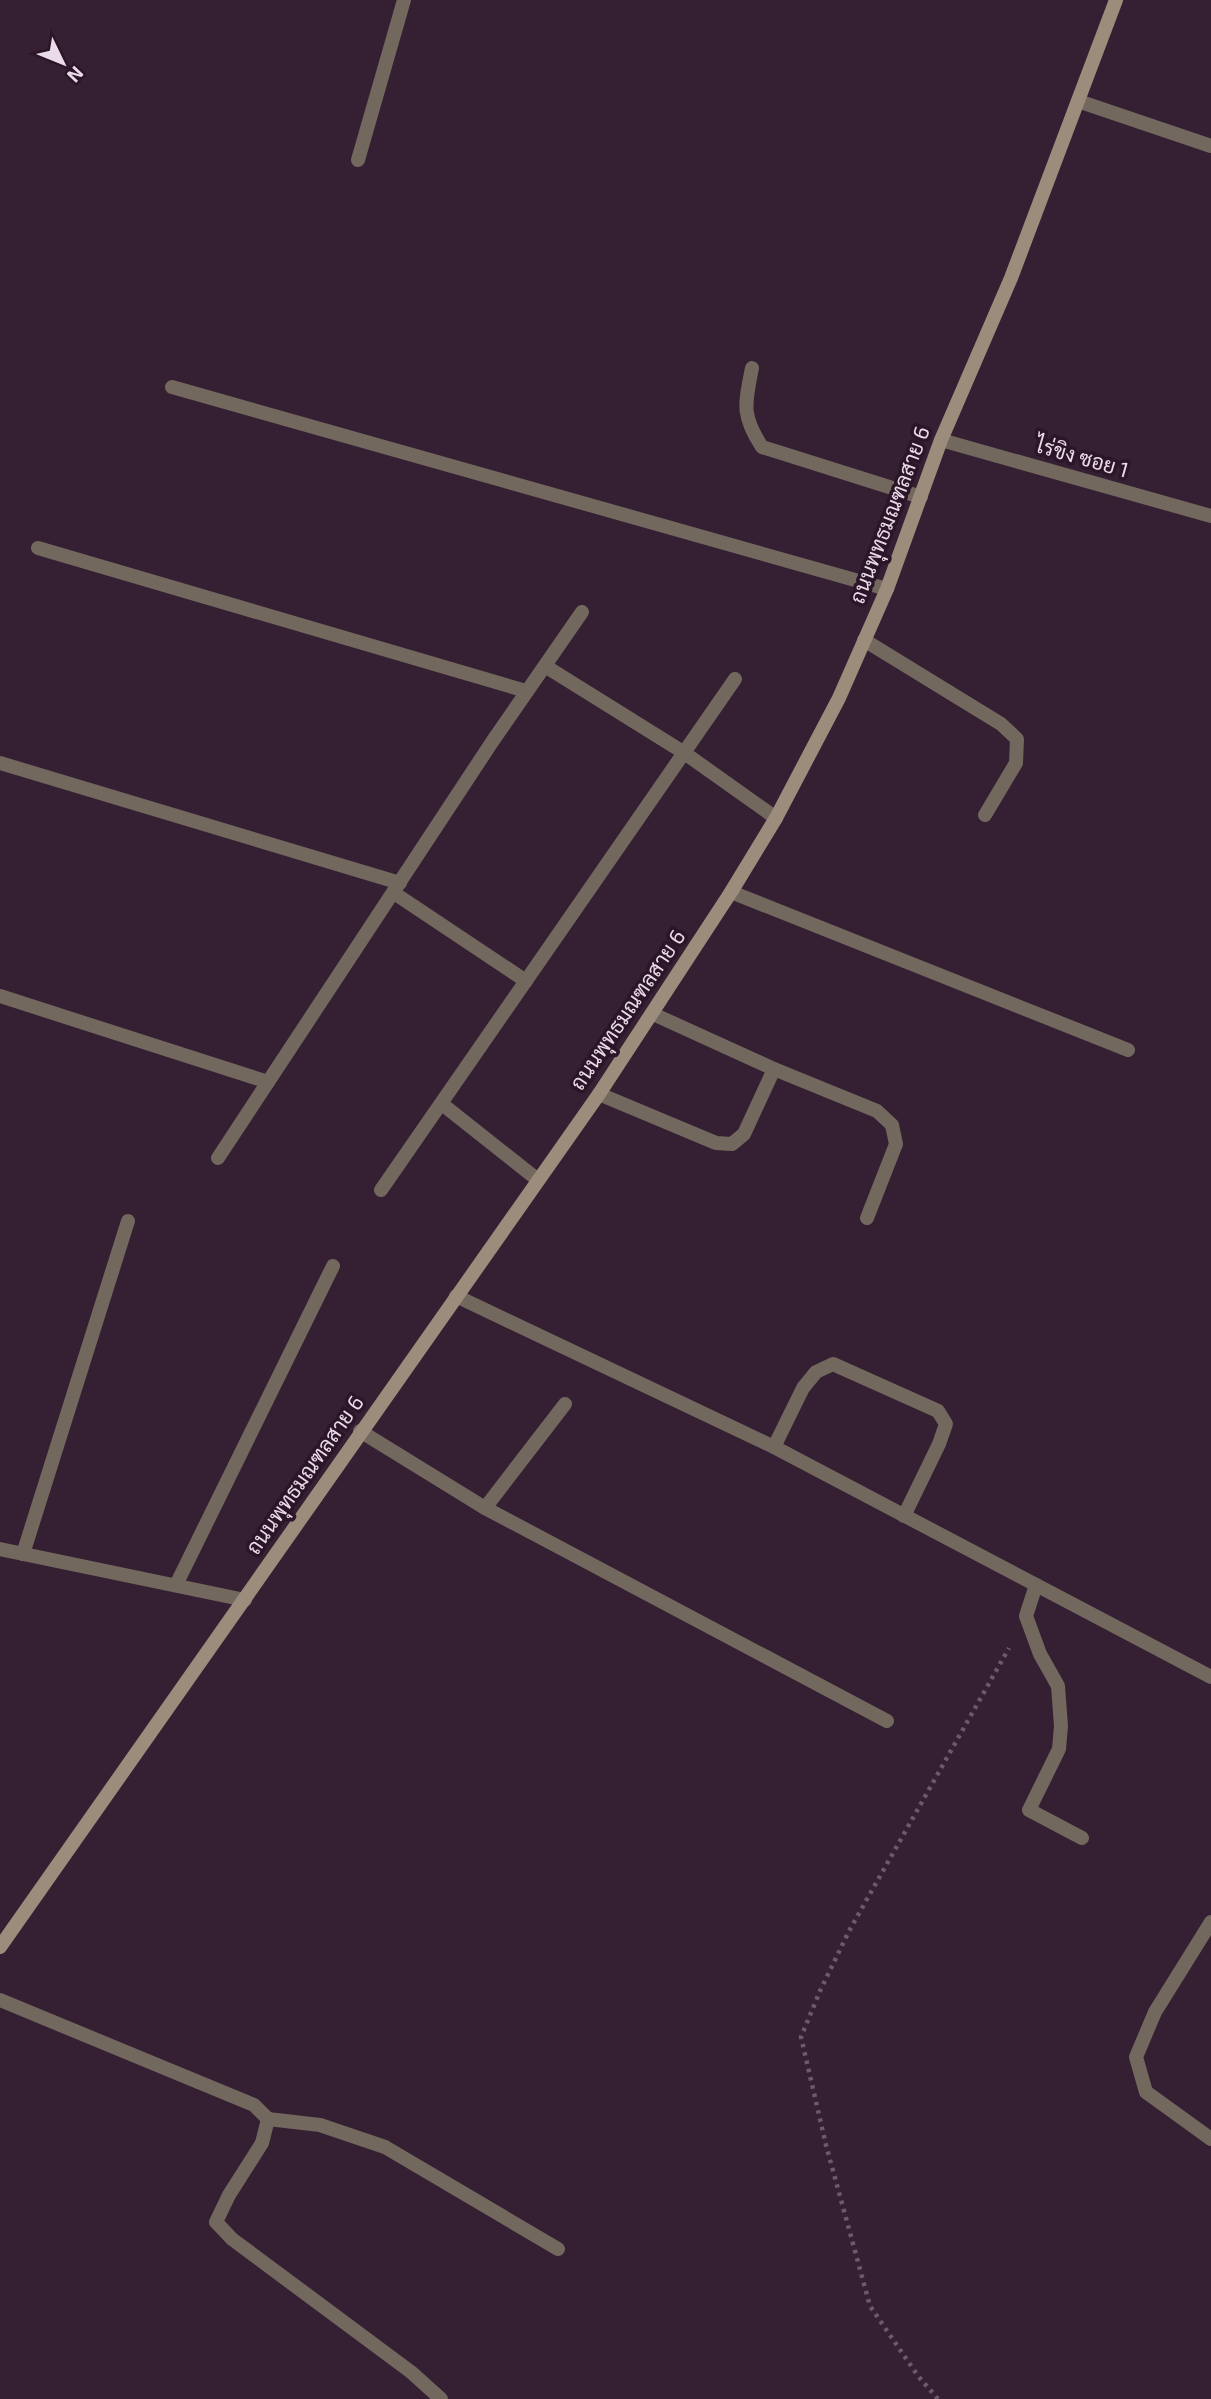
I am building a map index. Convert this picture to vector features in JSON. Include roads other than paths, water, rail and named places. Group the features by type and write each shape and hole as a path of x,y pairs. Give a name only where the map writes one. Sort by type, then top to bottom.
{"main road":[{"name":"ถนนพุทธมณฑลสาย 6","path":"0,1947 653,1014 776,818 839,698 887,589 941,440 1011,278 1116,0"}],"street":[{"path":"358,160 404,0"},
{"path":"1078,101 1211,146"},
{"path":"752,368 745,401 749,427 762,447 921,497"},
{"path":"172,387 887,589"},
{"name":"ไร่ขิง ซอย 1","path":"941,440 1211,516"},
{"path":"38,548 526,691"},
{"path":"218,1158 526,691 582,612"},
{"path":"864,640 1001,724 1017,739 1016,763 985,815"},
{"path":"545,666 683,752 776,818"},
{"path":"381,1190 735,680"},
{"path":"0,763 397,888 526,981"},
{"path":"731,892 1128,1050"},
{"path":"0,996 268,1082"},
{"path":"653,1014 774,1069 877,1111 892,1125 896,1144 867,1218"},
{"path":"598,1094 716,1143 732,1144 744,1135 774,1069"},
{"path":"442,1104 538,1180"},
{"path":"23,1554 128,1221"},
{"path":"177,1585 333,1266"},
{"path":"456,1296 774,1447 1211,1676"},
{"path":"774,1447 803,1388 816,1372 833,1364 938,1411 946,1424 904,1516"},
{"path":"485,1508 565,1404"},
{"path":"360,1431 485,1508 887,1721"},
{"path":"0,1549 245,1600"},
{"path":"1036,1585 1026,1616 1040,1654 1058,1686 1061,1726 1059,1749 1029,1810 1082,1838"},
{"path":"1211,1922 1155,2012 1136,2057 1146,2092 1211,2139"},
{"path":"0,2000 254,2105 268,2119 320,2125 386,2147 558,2249"},
{"path":"268,2119 262,2143 229,2195 216,2222 232,2239 411,2372 441,2399"}]}
